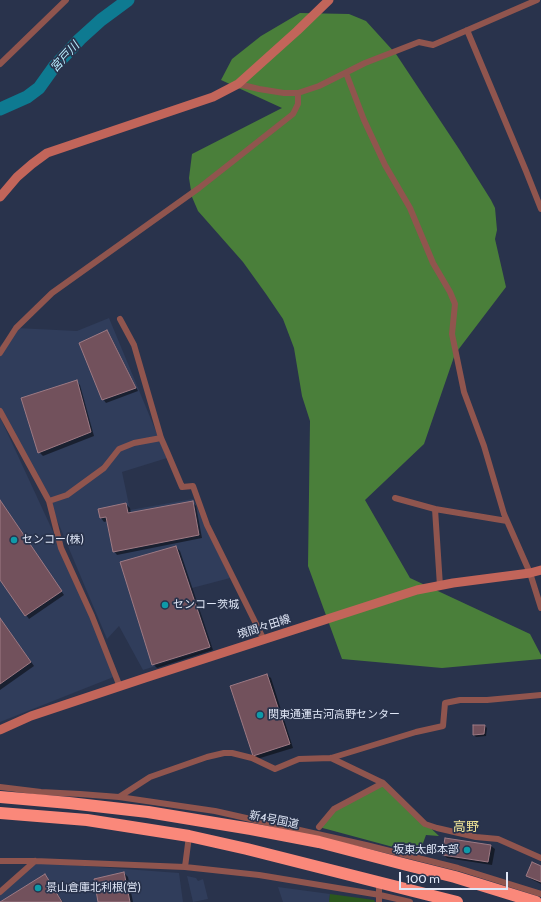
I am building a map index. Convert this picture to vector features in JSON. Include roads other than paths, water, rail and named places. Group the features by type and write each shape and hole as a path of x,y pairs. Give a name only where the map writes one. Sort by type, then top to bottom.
{"highway":[{"name":"新4号国道","path":"0,797 148,812 259,830 319,842 455,877 536,902"},
{"path":"0,812 87,820 189,836 247,848 458,902"}],"main road":[{"path":"0,197 22,173 47,153 213,97 238,84 329,0"},
{"name":"境間々田線","path":"0,730 31,716 417,590 530,573 541,570"}],"street":[{"path":"0,64 66,0"},
{"path":"238,84 272,91 292,94 298,93 319,86 365,63 419,42 433,46 538,0"},
{"path":"467,30 541,209"},
{"path":"346,73 364,120 385,165 410,208 433,263 450,292 455,304 452,334 464,392 484,446 507,521 530,573 541,608"},
{"path":"0,353 16,328 52,293 199,188 293,114 298,104 298,93"},
{"path":"120,319 134,345 161,438 182,487 193,486 207,525 264,640"},
{"path":"0,411 49,502 61,548 92,616 120,687"},
{"path":"49,502 67,494 104,468 119,449 134,443 161,438"},
{"path":"395,498 435,509 507,521"},
{"path":"435,509 440,586"},
{"path":"119,797 150,777 207,757 224,753 232,753 252,758 274,769 299,759 331,758 416,732 443,726 445,703 460,700 487,700 541,695"},
{"path":"331,758 384,783 425,824 476,837 498,839 541,858"},
{"path":"319,827 334,809 384,783"},
{"path":"0,787 41,792 119,797 215,810 458,868 541,894"},
{"path":"185,868 189,836"},
{"path":"0,861 35,861 185,868 259,876 379,899 410,902"},
{"path":"0,892 35,861"},
{"path":"379,883 379,899"}],"waterway":[{"name":"宮戸川","path":"0,109 27,97 39,88 54,67 80,39 101,20 128,0"}],"place":[{"name":"センコー(株)","path":"14,540"},
{"name":"センコー茨城","path":"165,605"},
{"name":"関東通運古河高野センター","path":"260,715"},
{"name":"坂東太郎本部","path":"467,850"},
{"name":"景山倉庫北利根(営)","path":"38,888"}],"district":[{"name":"高野","path":"466,827"}]}
